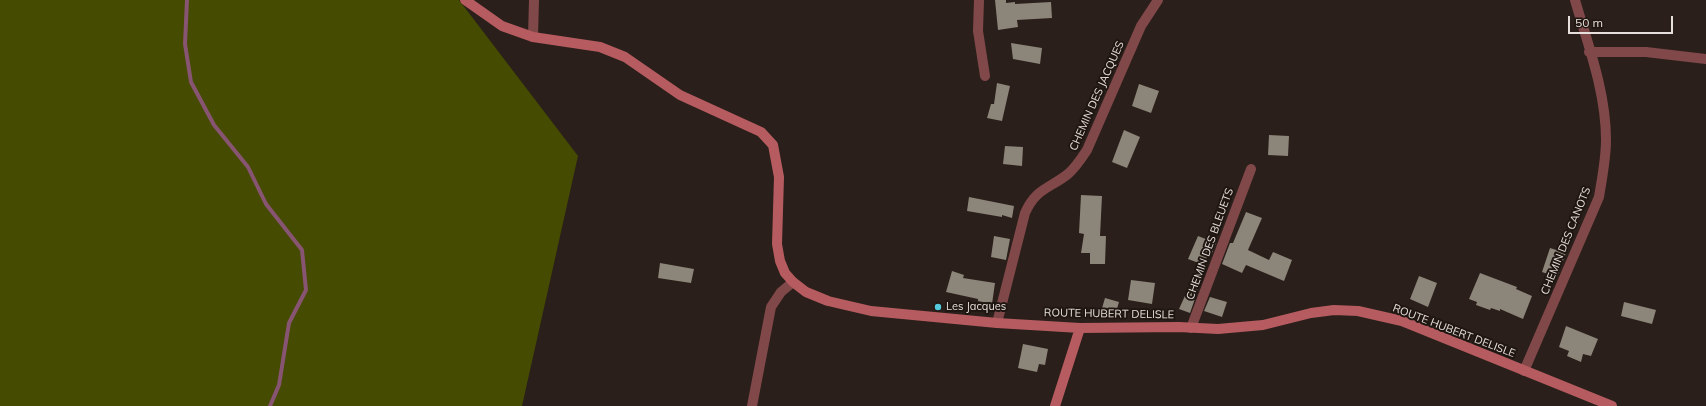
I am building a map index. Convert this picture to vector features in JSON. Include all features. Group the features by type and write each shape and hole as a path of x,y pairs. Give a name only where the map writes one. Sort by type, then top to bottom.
{"main road":[{"name":"ROUTE HUBERT DELISLE","path":"466,0 502,26 533,37 600,47 625,57 680,95 761,132 773,145 779,177 777,244 780,261 785,273 794,282 806,292 828,301 872,311 996,323 1080,328 1240,328 1263,325 1311,313 1334,310 1358,311 1402,321 1612,406"},
{"path":"1055,406 1080,328"}],"street":[{"path":"533,37 534,0"},
{"path":"979,0 978,31 985,76"},
{"name":"CHEMIN DES JACQUES","path":"996,323 1025,213 1030,200 1040,191 1068,174 1079,163 1087,150 1141,26 1158,0"},
{"name":"CHEMIN DES CANOTS","path":"1524,371 1599,197 1604,169 1606,139 1602,94 1575,0"},
{"path":"1590,52 1646,52 1706,59"},
{"name":"CHEMIN DES BLEUETS","path":"1192,328 1250,169"},
{"path":"752,406 771,307 781,292 794,282"}],"green space":[{"path":"0,0 459,0 578,156 522,406 0,406"}],"building":[{"path":"995,0 1006,0 1006,3 1015,2 1015,4 1051,2 1052,18 1017,20 1018,27 998,30"},
{"path":"1011,43 1042,48 1040,64 1013,59"},
{"path":"997,83 1010,86 1002,121 987,118 991,104 994,104"},
{"path":"1139,84 1159,91 1151,113 1132,106"},
{"path":"1124,130 1140,137 1127,168 1112,162"},
{"path":"1269,135 1289,136 1288,156 1268,155"},
{"path":"1005,146 1023,147 1022,166 1003,164"},
{"path":"1081,195 1102,196 1100,236 1106,236 1105,264 1090,264 1090,253 1081,253 1084,234 1079,233"},
{"path":"969,197 1014,206 1012,218 1002,215 1002,217 967,211"},
{"path":"1246,212 1262,218 1248,250 1269,260 1273,252 1292,260 1284,281 1246,265 1242,273 1222,264 1230,243 1233,243"},
{"path":"994,236 1010,239 1006,260 991,257"},
{"path":"1198,236 1216,243 1210,258 1207,257 1204,265 1188,259"},
{"path":"1550,248 1566,253 1557,277 1542,272"},
{"path":"660,263 694,269 691,283 658,278"},
{"path":"952,271 964,275 963,278 995,283 992,304 978,301 978,299 946,292"},
{"path":"1480,273 1517,287 1516,289 1532,296 1523,319 1500,309 1500,311 1491,308 1490,310 1476,305 1477,302 1469,299"},
{"path":"1419,276 1437,283 1428,307 1410,299"},
{"path":"1131,280 1155,283 1152,304 1128,300"},
{"path":"1189,287 1198,290 1190,313 1179,309"},
{"path":"1210,297 1227,302 1222,317 1204,311"},
{"path":"1105,298 1119,302 1114,319 1100,315"},
{"path":"1624,302 1656,310 1652,324 1621,316"},
{"path":"1566,326 1598,339 1591,356 1583,354 1581,362 1567,356 1569,351 1559,347"},
{"path":"1023,344 1048,349 1045,365 1039,364 1037,372 1018,368"}],"waterway":[{"path":"187,0 185,44 191,82 214,125 248,167 266,204 302,250 306,290 289,323 279,385 270,406"}],"place":[{"name":"Les Jacques","path":"938,307"}]}
